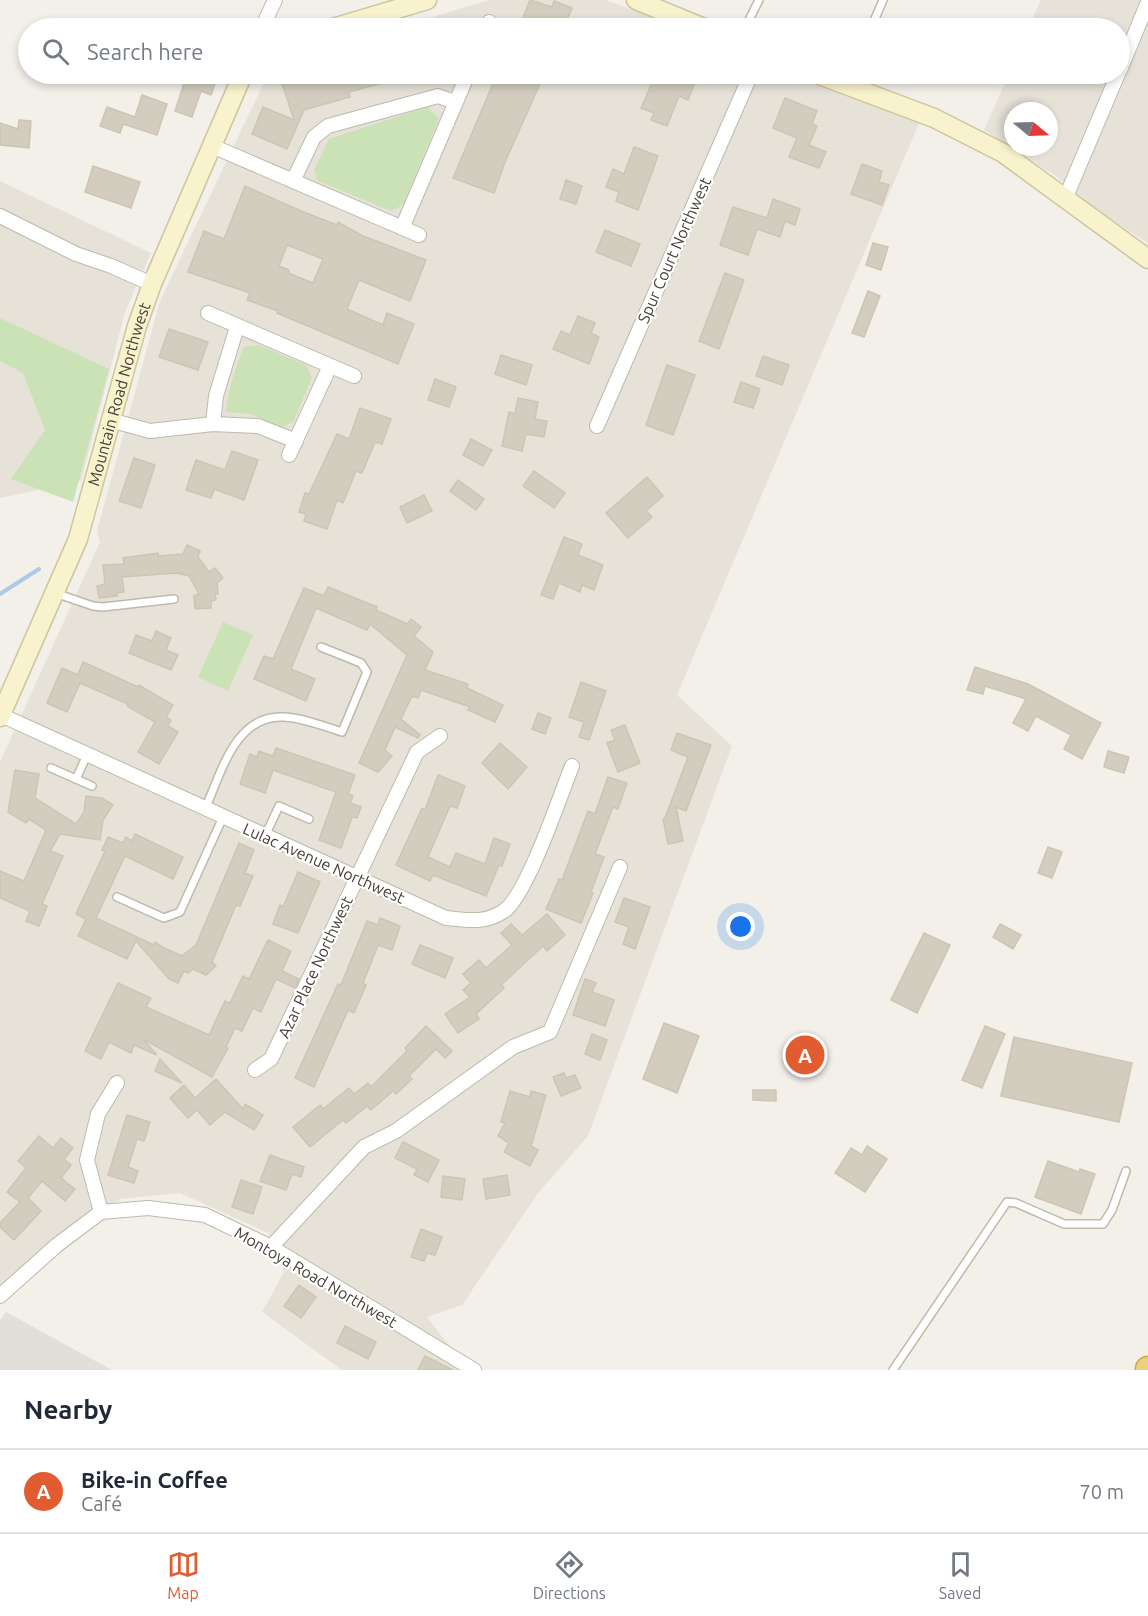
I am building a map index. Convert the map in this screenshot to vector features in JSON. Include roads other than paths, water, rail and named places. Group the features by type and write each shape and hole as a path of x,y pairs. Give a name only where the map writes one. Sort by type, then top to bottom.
{"street":[{"path":"267,18 275,0"},
{"path":"367,18 427,0"},
{"path":"636,0 680,18"},
{"path":"1130,45 1148,2"},
{"name":"Mountain Road Northwest","path":"0,716 78,539 137,326 152,284 239,84"},
{"path":"402,228 463,84"},
{"name":"Spur Court Northwest","path":"597,426 747,84"},
{"path":"859,84 1003,153 1148,259"},
{"path":"1065,199 1114,84"},
{"path":"293,181 315,137 328,126 438,96 455,102"},
{"path":"212,146 419,235"},
{"path":"0,216 76,254 152,284"},
{"path":"208,313 354,376"},
{"path":"213,424 216,396 237,327"},
{"path":"289,455 330,366"},
{"path":"110,420 150,430 213,424 258,426 296,441"},
{"name":"Lulac Avenue Northwest","path":"0,716 446,918 480,921 505,910 523,887 572,766"},
{"name":"Azar Place Northwest","path":"255,1070 271,1059 417,752 440,736"},
{"path":"271,1247 363,1147 396,1131 513,1047 550,1032 620,867"},
{"path":"0,1296 57,1245 101,1212 87,1160 98,1114 117,1083"},
{"name":"Montoya Road Northwest","path":"101,1212 148,1208 205,1215 271,1247 474,1370"}],"lane":[{"path":"751,18 759,0"},
{"path":"875,18 883,0"},
{"path":"55,593 93,606 103,607 174,600"},
{"path":"205,809 238,739 253,725 273,717 285,717 342,732 367,672 361,663 321,647"},
{"path":"76,779 87,755"},
{"path":"51,768 92,786"},
{"path":"265,836 279,806 309,819"},
{"path":"117,897 164,918 180,912 223,817"},
{"path":"893,1370 1007,1202 1016,1203 1064,1224 1103,1224 1112,1210 1126,1171"}],"waterway":[{"path":"0,594 39,569"}],"place":[{"name":"Bike-in Coffee","path":"805,1055"}]}
